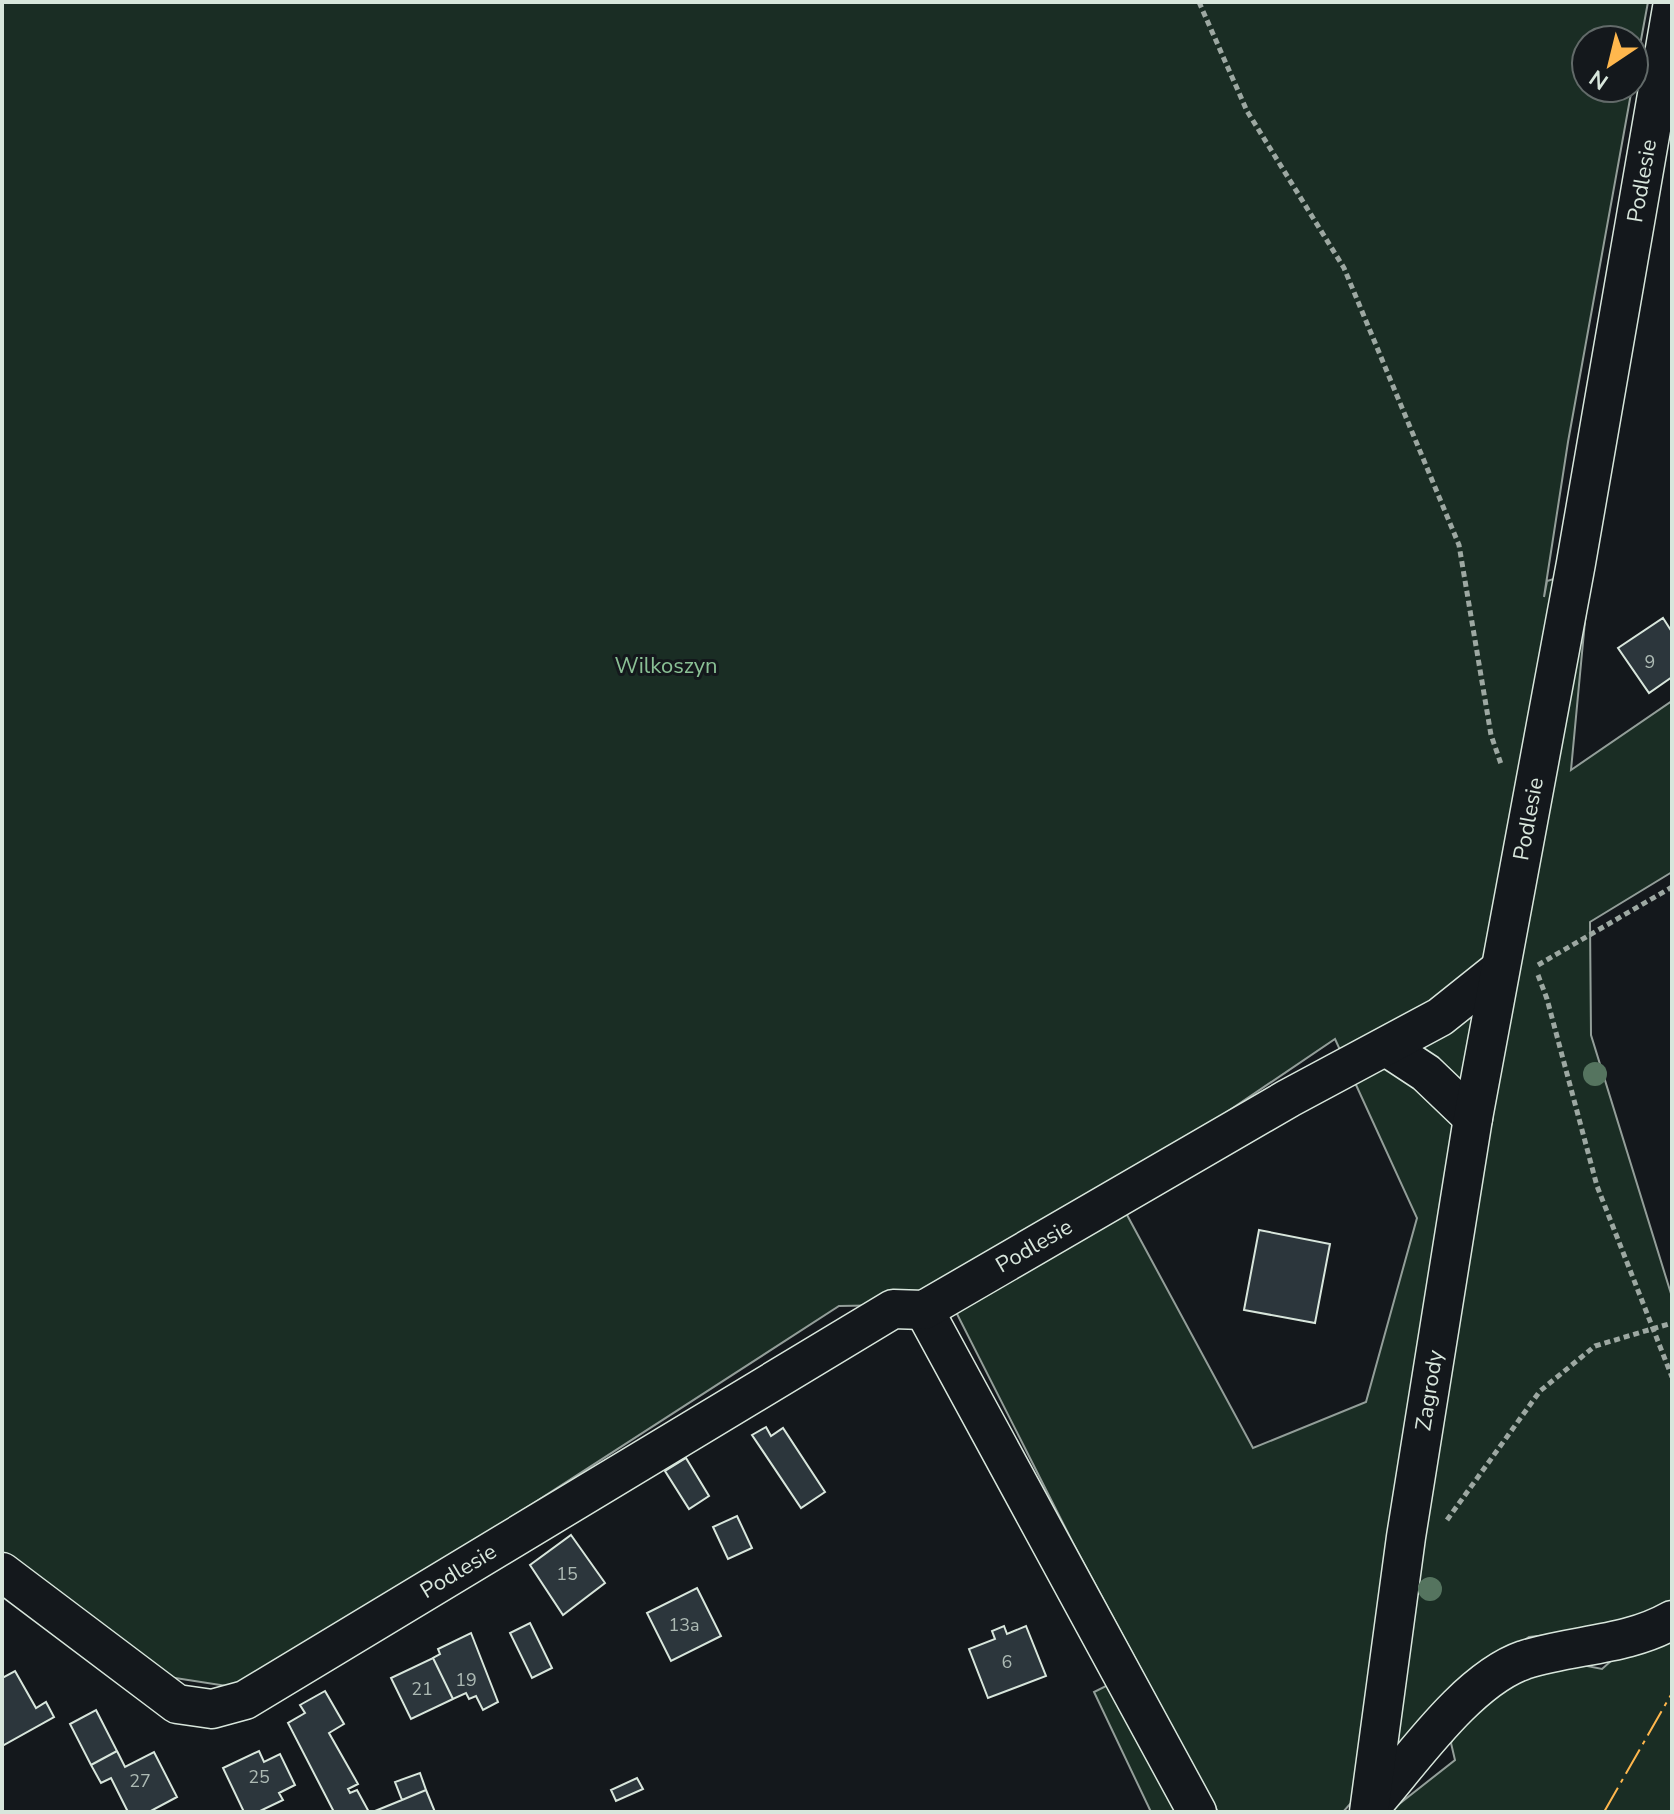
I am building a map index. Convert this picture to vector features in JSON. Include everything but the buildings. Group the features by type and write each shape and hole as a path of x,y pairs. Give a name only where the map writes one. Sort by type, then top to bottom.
{"street":[{"name":"Podlesie","path":"2,1572 177,1704 212,1709 245,1700 893,1309 924,1310 1289,1098 1388,1048 1440,1017 1500,969 1576,563 1672,8"},
{"name":"Zagrody","path":"1369,1810 1404,1550 1500,969"},
{"path":"1388,1048 1444,1088 1473,1118"},
{"path":"924,1310 1197,1812"},
{"path":"1369,1810 1453,1713 1486,1682 1520,1661 1632,1638 1672,1620"}],"path":[{"path":"1199,2 1247,111 1344,268 1459,545 1491,735 1505,777"},
{"path":"1672,887 1534,967 1547,999 1597,1186 1672,1377"},
{"path":"1439,1531 1540,1391 1595,1346 1672,1323"}],"green space":[{"name":"Wilkoszyn","path":"2,2 1648,2 1644,24 1570,24 1570,104 1629,104 1568,442 1544,597 1547,581 1590,568 1571,770 1672,701 1672,872 1590,922 1591,1035 1672,1297 1672,1615 1621,1627 1529,1637 1449,1693 1343,1812 1218,1812 1073,1543 952,1304 839,1306 246,1689 156,1675 2,1554","holes":["1335,1039 1417,1218 1366,1402 1253,1448 1113,1189"]},
{"path":"1672,1620 1672,1812 1389,1812 1455,1760 1451,1743 1458,1727 1503,1682 1572,1663 1602,1669 1628,1646"},
{"path":"1110,1684 1181,1812 1151,1812 1094,1692"}],"power":[{"path":"1604,1812 1672,1693"}]}
